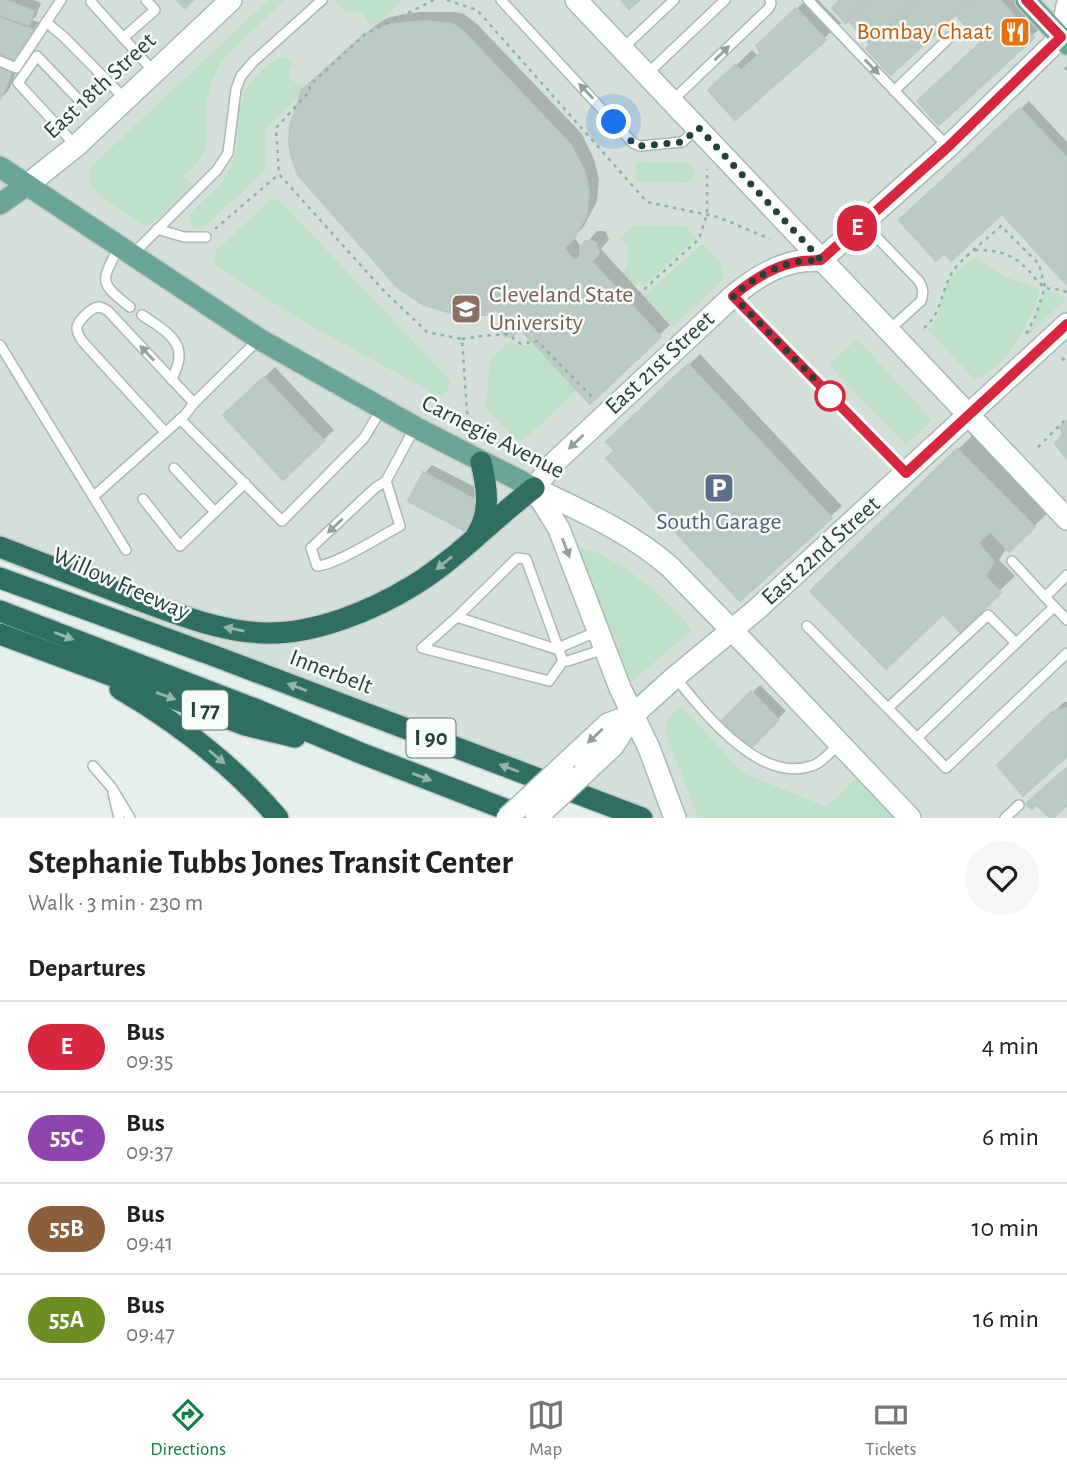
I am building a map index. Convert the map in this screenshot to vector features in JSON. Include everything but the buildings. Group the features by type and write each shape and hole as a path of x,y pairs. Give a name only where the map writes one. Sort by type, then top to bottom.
{"highway":[{"path":"476,536 485,517 487,499 481,462"},
{"path":"0,547 184,616 224,627 264,633 284,632 350,616 396,596 435,571 534,488"},
{"name":"Willow Freeway","path":"0,561 115,604 220,658"},
{"name":"Innerbelt","path":"0,578 220,658 642,818"},
{"name":"I 90","path":"0,611 528,818"},
{"name":"I 77","path":"0,634 245,725 358,752"},
{"path":"56,655 139,701 187,733 231,769 278,818"}],"main road":[{"path":"1026,0 1064,40"},
{"name":"Carnegie Avenue","path":"0,167 259,339 415,427 534,488"},
{"name":"East 18th Street","path":"0,204 27,186"}],"street":[{"name":"East 18th Street","path":"27,186 76,146 231,0"},
{"path":"576,0 967,415 1066,515"},
{"path":"821,260 1064,40 1064,7"},
{"name":"East 21st Street","path":"534,488 555,462 733,296 760,276 775,269 794,262 821,260"},
{"name":"East 22nd Street","path":"536,818 613,746 633,715 732,631 1067,324"},
{"path":"534,488 559,529 620,688 649,748 674,813"},
{"name":"Carnegie Avenue","path":"534,488 618,531 670,567 910,818"},
{"name":"East 22nd Street","path":"507,818 608,724 633,715"}],"lane":[{"path":"92,0 155,72"},
{"path":"123,38 155,10 146,0"},
{"path":"130,307 109,290 105,275 126,251 157,229 217,170 228,153 236,89 241,76 253,62 323,0"},
{"path":"501,0 633,143 640,146 682,142 699,128"},
{"path":"622,49 674,0"},
{"path":"647,74 725,0"},
{"path":"673,101 769,8 771,0"},
{"path":"808,0 948,147"},
{"path":"0,61 16,68 47,22 57,1"},
{"path":"47,22 125,99"},
{"path":"894,91 950,37"},
{"path":"29,48 79,100"},
{"path":"37,56 18,83 76,146"},
{"path":"863,222 923,288 921,301 888,331"},
{"path":"157,229 184,237 206,237"},
{"path":"733,296 906,473"},
{"path":"165,432 78,335 77,326 84,317 97,307 108,311 194,403"},
{"path":"142,315 172,338 178,346 180,359 172,380"},
{"path":"94,496 180,419 259,339"},
{"path":"0,345 126,550"},
{"path":"180,419 282,521 364,438 382,408"},
{"path":"386,481 400,526 323,566 317,566 311,548 375,488 386,481 415,427"},
{"path":"174,468 215,512"},
{"path":"143,499 180,546 245,483"},
{"path":"517,558 526,559 563,661 549,681 422,648 517,558"},
{"path":"1012,561 1067,620"},
{"path":"1045,597 1067,575"},
{"path":"917,738 1054,607"},
{"path":"887,708 988,615 1016,643"},
{"path":"457,617 559,650"},
{"path":"807,626 946,768 1067,653"},
{"path":"559,650 562,646 601,640"},
{"path":"563,661 568,662 601,640"},
{"path":"675,677 730,738 759,760 787,769 816,765 839,743"},
{"path":"93,766 112,788 130,818"},
{"path":"112,788 119,818"},
{"path":"1005,818 1019,805"}],"path":[{"path":"434,0 365,34 310,85 309,92 276,128 279,174 382,289 427,332 462,339 506,334 521,344 537,341 597,403"},
{"path":"447,0 477,10 647,202 718,217 770,239"},
{"path":"1065,67 1067,71"},
{"path":"638,295 699,239 707,214 707,169"},
{"path":"206,237 279,174"},
{"path":"924,328 934,320 954,268 1001,226 1039,264 1045,288 1036,315 1019,347"},
{"path":"975,250 991,250 1010,255 1045,288 1062,289 1067,293"},
{"path":"462,339 468,426"},
{"path":"1062,358 1067,363"},
{"path":"1038,447 1067,418"}],"shaded area":[{"path":"0,0 1067,0 1067,818 642,818 220,658 115,604 0,561"}],"green space":[{"path":"268,0 285,0 229,53 212,82 206,106 207,136 204,153 184,176 192,184 191,188 158,219 146,226 97,193 89,180 94,164"},
{"path":"334,0 402,0 378,24 367,23 363,14 358,11 347,13"},
{"path":"281,57 287,58 293,64 289,77 297,84 304,84 305,91 266,128 265,171 206,225 199,228 193,226 190,224 190,215 225,178 234,159 239,104 244,96 242,95 259,73"},
{"path":"636,162 687,163 693,167 695,174 692,181 685,183 635,182"},
{"path":"270,200 278,200 283,204 447,377 450,382 447,392 440,395 433,393 302,321 217,266 213,259 216,251"},
{"path":"635,225 685,226 696,238 644,286 641,282 635,286 622,272 627,268 628,246 620,238"},
{"path":"702,244 721,265 722,280 673,327 644,296"},
{"path":"975,258 1002,275 1038,289 1039,292 1030,317 1017,340 1001,361 980,378 973,378 928,330 939,314 952,276"},
{"path":"1045,291 1061,294 1066,299 1027,336 1026,335"},
{"path":"857,339 932,420 906,445 829,365"},
{"path":"510,341 519,346 532,344 576,391 528,436 520,440 513,437 486,407 485,401 489,361"},
{"path":"578,548 592,551 623,567 655,591 690,628 691,631 626,685 577,551"},
{"path":"681,706 743,773 827,807 864,770 910,818 698,818 665,731 670,717"}],"bus line":[{"name":"E","path":"1026,0 1061,37 948,147 821,260 794,262 775,269 760,276 733,296 906,473 1067,324"}],"place":[{"name":"Bombay Chaat","path":"1015,32"},
{"name":"Cleveland State University","path":"466,309"},
{"name":"South Garage","path":"719,488"}],"route":[{"path":"614,122 633,143 640,146 682,142 699,128 821,260 794,262 775,269 760,276 733,296 838,403 830,396"}]}
